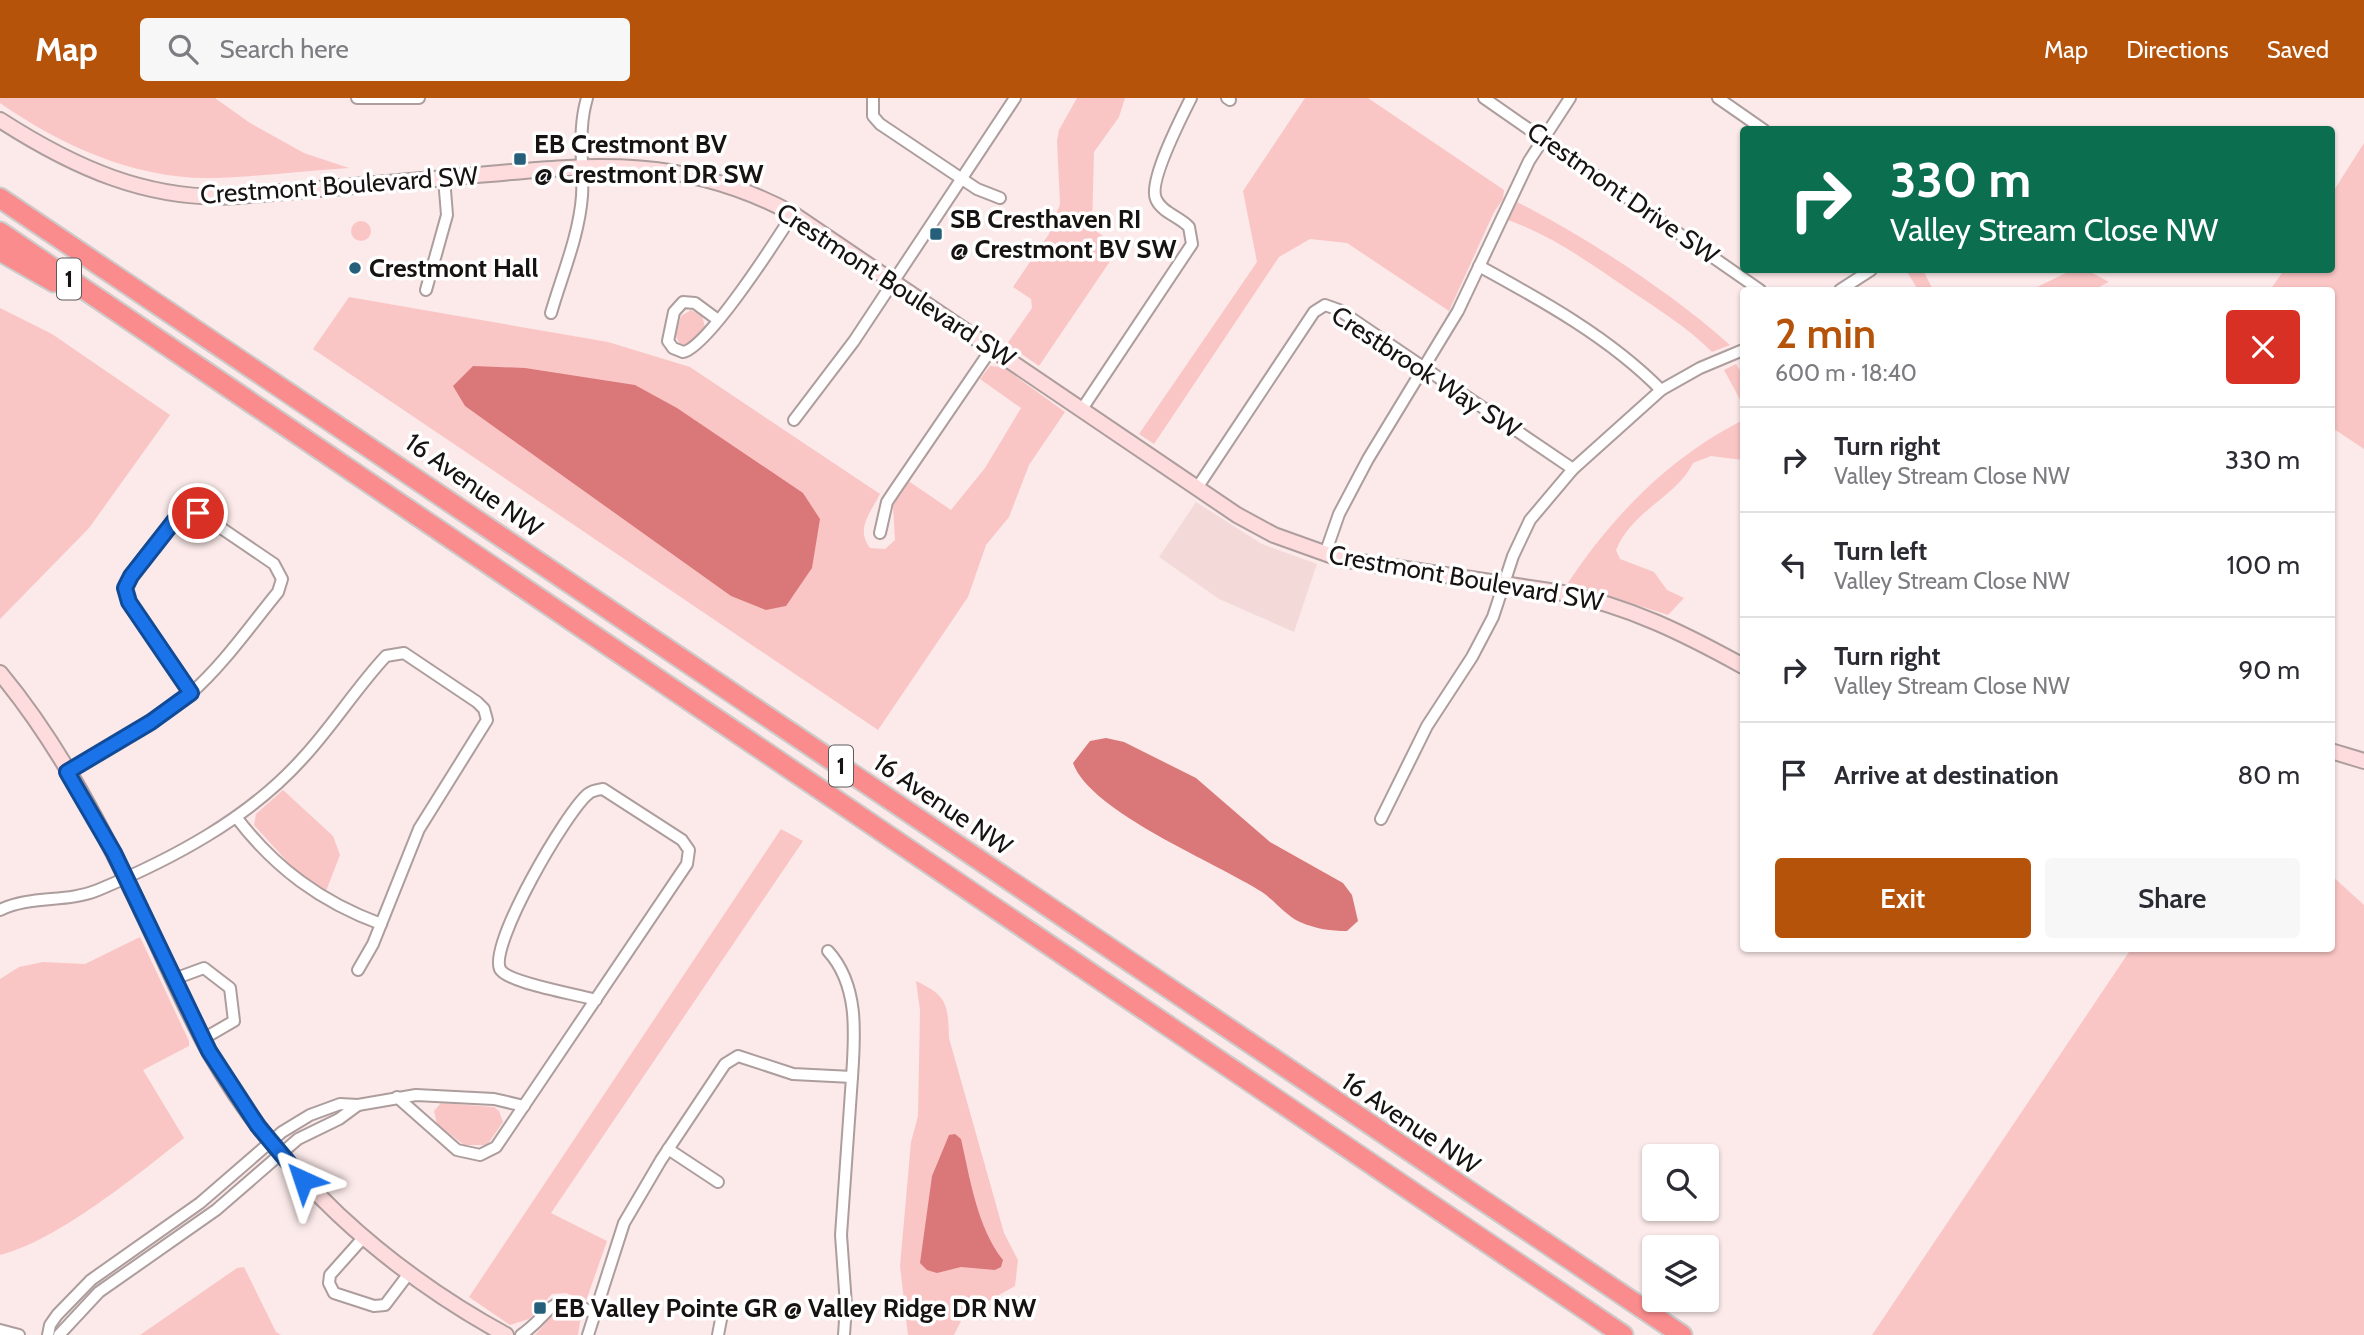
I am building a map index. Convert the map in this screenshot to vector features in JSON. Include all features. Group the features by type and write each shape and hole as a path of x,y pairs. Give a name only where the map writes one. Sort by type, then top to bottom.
{"highway":[{"name":"16 Avenue NW","path":"0,198 362,439 1177,996 1682,1335"},
{"name":"1","path":"0,232 1623,1335"},
{"path":"0,251 139,326"}],"street":[{"path":"357,98 419,98"},
{"path":"551,313 574,237 582,198 581,120 587,98"},
{"path":"873,98 873,116 880,124 963,180 1000,198"},
{"path":"794,419 894,282 1015,98"},
{"path":"1082,409 1192,244 1189,227 1159,204 1154,192 1191,98"},
{"name":"Crestmont Drive SW","path":"1484,98 1756,287"},
{"path":"1325,554 1339,514 1368,458 1426,368 1479,266 1505,206 1543,138 1570,98"},
{"path":"1718,98 1759,126"},
{"name":"Crestmont Boulevard SW","path":"0,120 94,173 178,195 224,197 611,165 678,171 751,193 793,214 1197,488 1263,529 1325,554 1356,562 1576,595 1632,611 1678,631 1740,664"},
{"path":"426,290 447,215 444,178"},
{"path":"718,320 695,303 683,302 674,312 668,341 676,350 691,351 718,320 793,214"},
{"path":"1479,266 1584,329 1626,358 1661,390"},
{"path":"1845,287 1866,273"},
{"name":"Crestbrook Way SW","path":"1197,488 1314,312 1325,305 1339,310 1573,469"},
{"path":"880,533 887,502 992,348"},
{"path":"1381,819 1427,726 1483,636 1505,584 1513,556 1530,520 1573,469 1661,390 1700,368 1740,351"},
{"path":"67,772 158,717 191,693 242,638 278,592 282,579 274,564 202,515 189,512 176,519 131,576 125,588 129,602 191,693"},
{"path":"0,910 31,900 85,894 202,838 236,817 303,758 382,661 392,653 404,653 477,702 486,715 484,729 419,829 381,924 358,971"},
{"path":"0,673 32,716 67,772 125,877 203,1039 235,1094 275,1149 317,1196 363,1238 506,1335"},
{"path":"2335,752 2364,761"},
{"path":"397,1097 457,1150 474,1155 495,1147 596,1000 687,864 690,856 682,840 603,789 585,797 551,847 515,912 498,955 499,968 509,979 596,1000"},
{"path":"236,817 258,845 298,881 341,908 381,924"},
{"path":"828,951 848,980 854,1018 841,1235 846,1305 844,1335"},
{"path":"174,979 204,968 230,988 234,1021 203,1039"},
{"path":"588,1335 624,1223 668,1149 732,1058 747,1057 775,1069 805,1076 852,1077"},
{"path":"48,1335 50,1325 57,1315 91,1280 275,1149 339,1119 358,1105 397,1097 456,1096 524,1106"},
{"path":"60,1335 99,1292 186,1233 275,1149"},
{"path":"668,1149 718,1182"},
{"path":"363,1238 330,1275 329,1283 334,1293 374,1306 385,1305 410,1272"},
{"path":"521,1335 555,1303 568,1301 594,1313"},
{"path":"718,1335 722,1314"},
{"path":"0,1330 19,1335"}],"shaded area":[{"path":"0,98 215,98 250,123 304,153 349,168 210,178 154,173 99,157 48,133 0,103"},
{"path":"1077,98 1125,98 1119,117 1094,152 1092,228 1119,248 1039,366 1007,344 1032,308 1031,299 1013,287 1049,234 1060,204 1057,141 1059,130"},
{"path":"1305,98 1368,98 1504,190 1503,199 1494,212 1449,311 1347,243 1310,239 1279,257 1154,444 1139,434 1257,262 1243,191"},
{"path":"2364,143 2364,449 2335,430 2335,287 2272,287 2282,273 2335,273 2335,189"},
{"path":"1517,202 1628,267 1730,345 1712,352 1670,318 1583,259 1554,241 1508,220"},
{"path":"357,221 365,221 371,231 365,241 357,241 351,235 351,227"},
{"path":"1908,273 1924,273 1932,287 1916,287"},
{"path":"2066,273 2092,273 2109,282 2099,287 2037,287"},
{"path":"349,297 608,342 690,367 880,494 864,527 870,548 885,549 895,540 893,506 907,480 951,510 985,468 1021,408 980,379 990,366 1003,367 1065,412 1029,465 1009,517 986,545 968,597 878,730 313,349"},
{"path":"0,308 52,334 170,415 89,528 0,619"},
{"path":"691,310 702,316 705,327 690,345 681,346 675,335 681,316"},
{"path":"1736,364 1740,371 1740,399 1724,370"},
{"path":"473,366 525,368 635,385 677,408 803,493 820,519 812,568 786,606 766,610 731,596 465,406 453,386"},
{"path":"1740,422 1740,460 1711,456 1693,463 1677,485 1633,524 1616,550 1620,559 1654,572 1667,590 1684,598 1668,615 1568,583 1604,534 1645,490 1667,470 1716,435"},
{"path":"1196,502 1262,544 1317,564 1294,632 1219,599 1159,557"},
{"path":"1106,738 1124,742 1196,778 1270,842 1343,883 1352,895 1358,921 1347,931 1324,929 1300,922 1262,892 1157,835 1103,800 1084,781 1073,763 1090,741"},
{"path":"283,790 333,836 340,855 326,891 294,869 254,825 256,814"},
{"path":"781,829 803,841 551,1213 607,1241 586,1301 566,1293 552,1294 529,1319 510,1325 469,1297"},
{"path":"2335,879 2364,905 2364,1335 1872,1335 2129,952 2335,952"},
{"path":"140,937 189,1041 189,1046 143,1070 184,1138 120,1188 71,1221 46,1236 0,1255 0,979 19,967 43,962 85,964"},
{"path":"916,981 935,992 947,1009 949,1038 1004,1233 1018,1260 1015,1286 964,1315 954,1335 908,1335 900,1266 911,1142 918,1116 920,1010"},
{"path":"441,1103 494,1107 499,1111 503,1122 487,1145 464,1145 437,1124 434,1111"},
{"path":"955,1134 961,1139 971,1186 987,1233 1003,1260 1001,1267 995,1270 961,1267 937,1273 927,1270 920,1263 932,1176 949,1135"},
{"path":"244,1267 276,1332 281,1335 140,1335 237,1268"},
{"path":"567,1308 581,1315 578,1335 535,1335 558,1309"}],"place":[{"name":"EB Crestmont BV @ Crestmont DR SW","path":"520,159"},
{"name":"SB Cresthaven RI @ Crestmont BV SW","path":"936,234"},
{"name":"Crestmont Hall","path":"355,268"},
{"name":"EB Valley Pointe GR @ Valley Ridge DR NW","path":"540,1308"}],"route":[{"path":"198,513 189,512 178,516 131,576 125,588 129,602 191,693 151,722 67,772 114,853 209,1051 258,1126 303,1180"}]}
